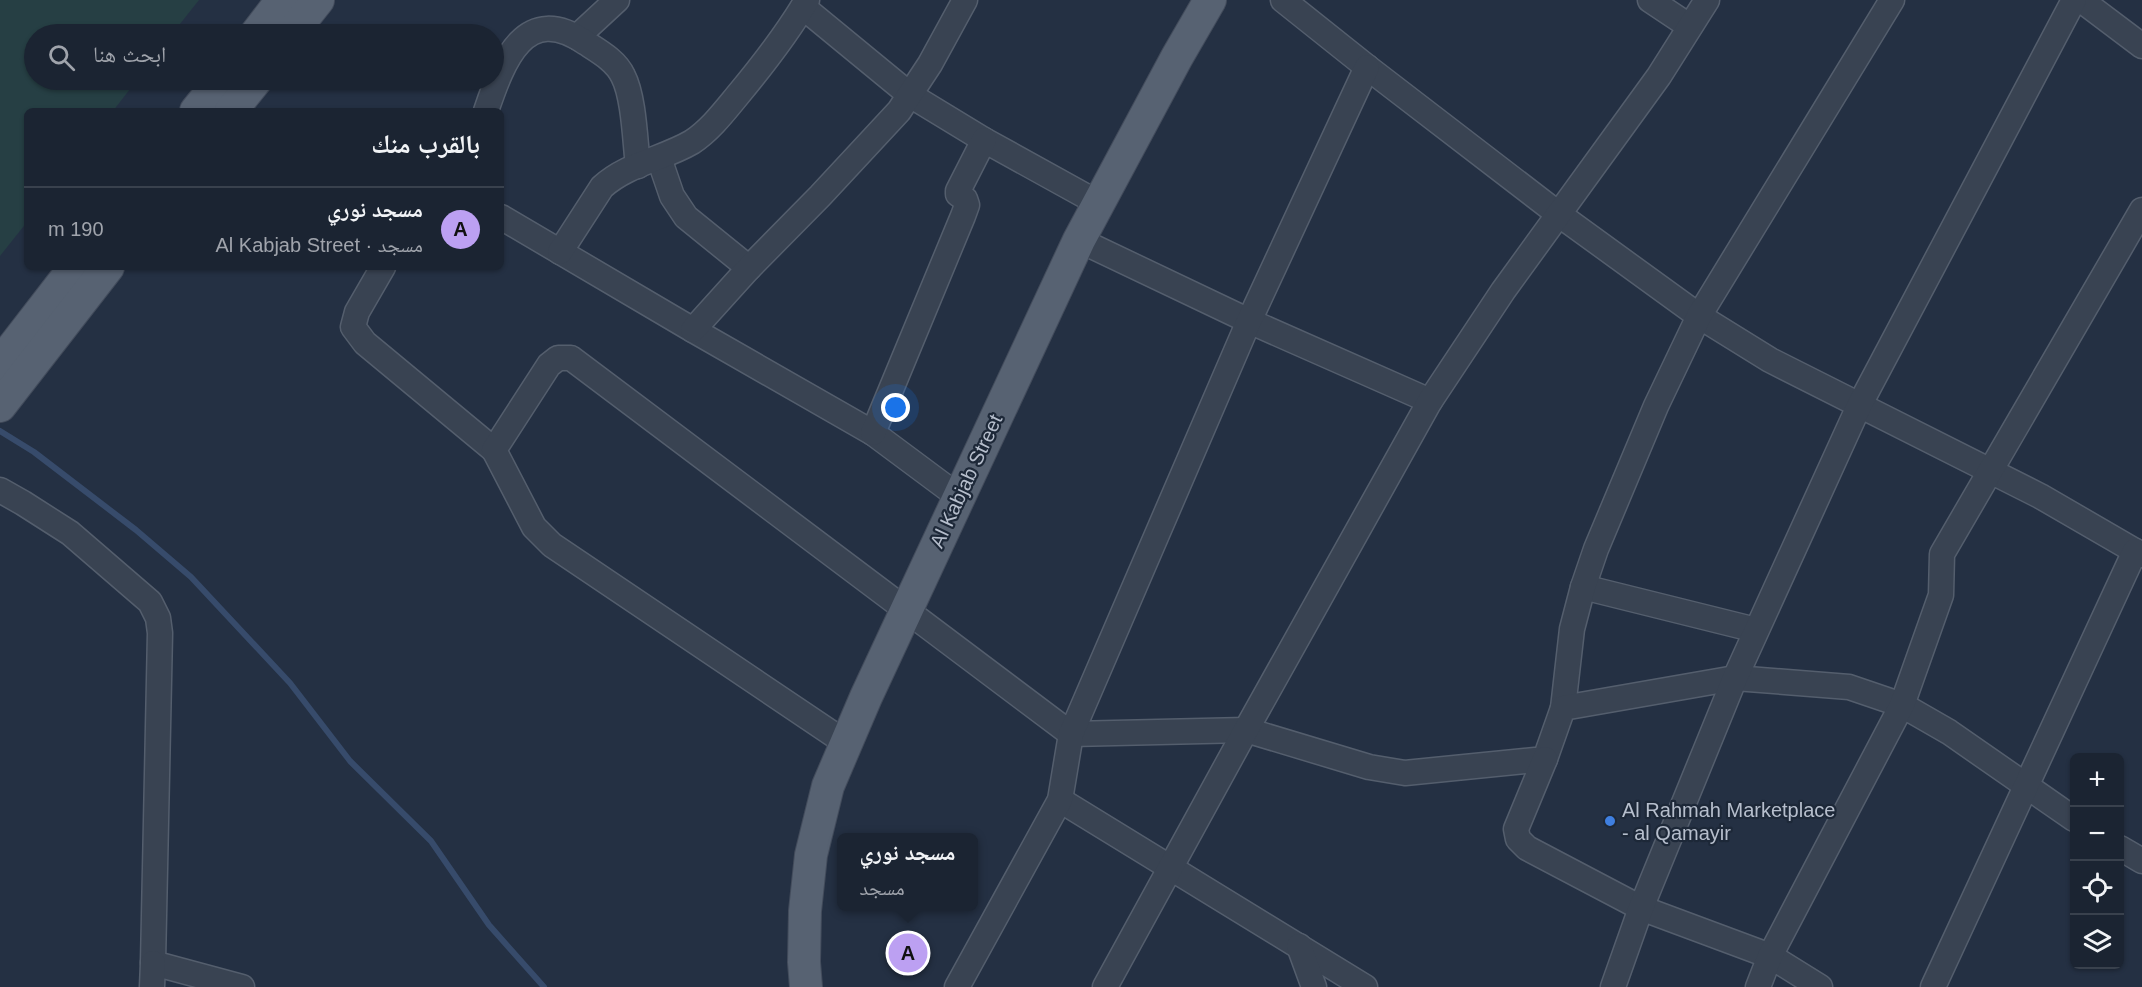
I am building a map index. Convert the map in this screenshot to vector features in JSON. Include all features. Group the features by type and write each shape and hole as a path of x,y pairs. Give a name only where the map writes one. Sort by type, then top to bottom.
{"main road":[{"path":"264,24 282,0"},
{"path":"299,24 318,0"},
{"name":"Al Kabjab Street","path":"806,987 805,911 811,855 828,786 906,611 1079,240 1210,0"},
{"path":"198,108 213,90"},
{"path":"233,108 248,90"},
{"path":"5,386 73,270"},
{"path":"5,386 105,270"}],"street":[{"path":"578,37 617,0"},
{"path":"693,330 749,268 887,126 936,54 965,0"},
{"path":"1283,0 1557,213 1699,316 1770,360 2040,496 2139,553 2026,785 1933,987"},
{"path":"1650,0 1689,26"},
{"path":"1105,987 1430,401 1557,213 1659,76 1707,0"},
{"path":"1820,987 1770,956 1641,908 1527,848 1518,839 1516,829 1563,708 1572,629 1583,587 1596,549 1656,406 1699,316 1892,0"},
{"path":"1613,987 1641,908 1735,678 1859,406 2074,0"},
{"path":"2080,0 2142,46"},
{"path":"560,252 602,187 622,172 691,142 717,120 759,70 805,3 910,95 984,140 1098,203"},
{"path":"504,69 519,41 532,32 548,27 563,29 578,37 614,63 629,89 649,162 686,217 749,268"},
{"path":"957,987 1060,800 1071,734 1249,321 1367,67"},
{"path":"487,108 494,90"},
{"path":"873,433 964,213 967,204 958,191 984,140"},
{"path":"1758,987 1770,956 1902,705 1941,595 1942,554 2142,210"},
{"path":"504,219 873,433 959,497"},
{"path":"1079,240 1249,321 1430,401"},
{"path":"381,270 357,312 353,327 365,343 494,450 534,526 552,545 846,743"},
{"path":"494,450 549,365 558,358 571,358 1071,734 1246,730 1369,767 1405,773 1545,759"},
{"path":"0,490 70,533 150,602 158,618 160,633 152,987"},
{"path":"1583,587 1756,630"},
{"path":"1563,708 1735,678 1849,687 1902,705 1949,732 2070,816"},
{"path":"1060,800 1365,987"},
{"path":"2124,850 2142,861"},
{"path":"1299,946 1314,987"},
{"path":"153,963 242,987"}],"green space":[{"path":"0,0 199,0 180,24 24,24 24,90 129,90 115,108 24,108 24,226 0,256"}],"waterway":[{"path":"0,431 34,452 136,530 191,577 290,683 350,761 431,841 489,925 544,987"}],"place":[{"name":"Al Rahmah Marketplace - al Qamayir","path":"1610,821"},
{"name":"مسجد نوري","path":"908,953"}]}
